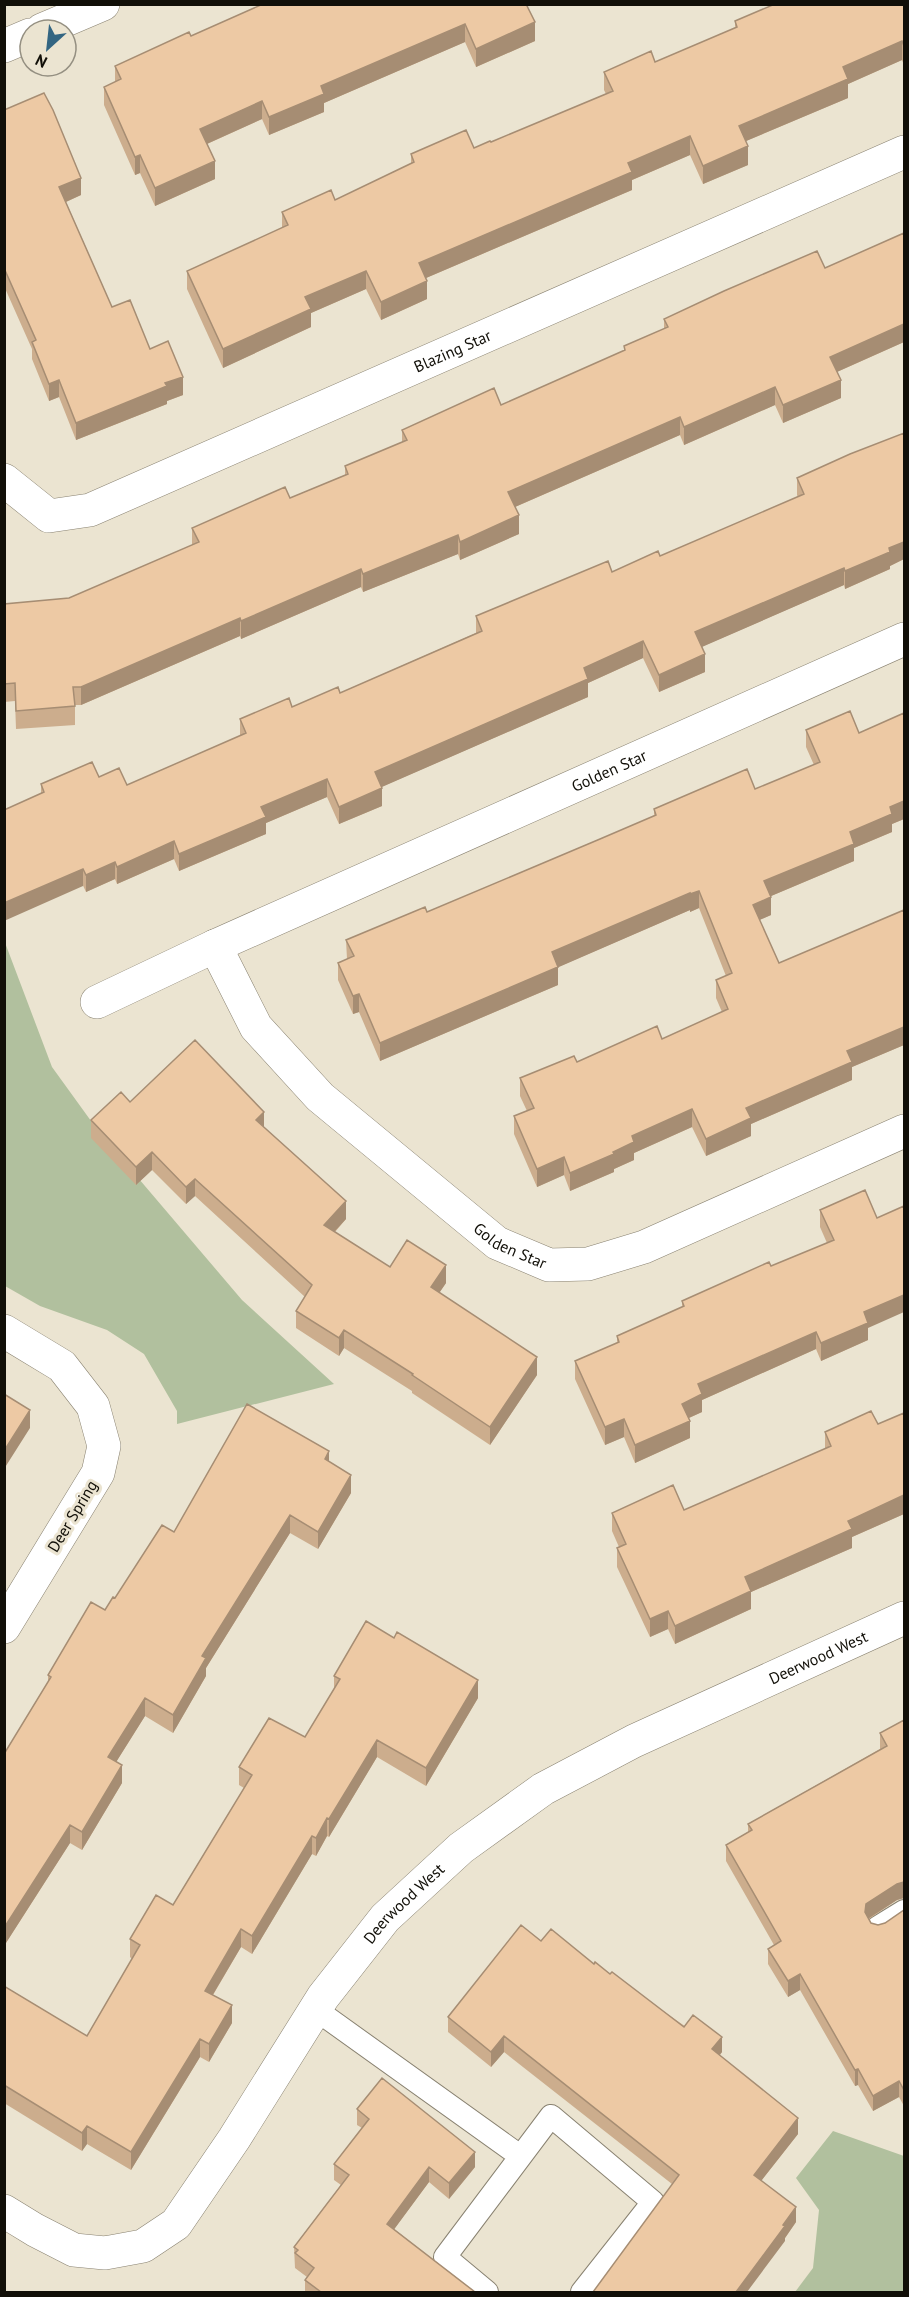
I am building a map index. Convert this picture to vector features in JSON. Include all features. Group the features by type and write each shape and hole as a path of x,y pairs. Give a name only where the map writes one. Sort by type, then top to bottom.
{"street":[{"path":"70,18 103,4"},
{"path":"4,46 18,40"},
{"name":"Blazing Star","path":"4,480 49,516 90,510 904,152"},
{"name":"Golden Star","path":"97,1002 215,946 904,639"},
{"name":"Golden Star","path":"215,946 256,1027 320,1096 497,1243 549,1265 588,1264 644,1247 904,1131"},
{"name":"Deer Spring","path":"4,1331 62,1366 93,1406 104,1446 98,1473 4,1627"},
{"name":"Deerwood West","path":"4,2211 74,2250 105,2253 142,2246 176,2224 234,2139 315,2009 385,1918 461,1848 543,1789 634,1741 904,1618"}],"lane":[{"path":"878,1927 904,1911"},
{"path":"315,2009 520,2156"},
{"path":"487,2292 445,2257 551,2116 653,2202 582,2292"}],"green space":[{"path":"4,940 52,1067 99,1132 242,1300 334,1384 177,1424 177,1411 144,1354 107,1330 40,1306 5,1286"},
{"path":"833,2131 904,2156 904,2292 795,2292 813,2268 819,2210 796,2178"}],"building":[{"path":"263,4 526,4 535,22 476,49 465,24 321,86 324,94 269,117 262,101 200,129 215,161 155,188 140,155 135,157 104,87 121,79 115,66 189,32 191,36"},
{"path":"775,4 904,4 904,46 902,41 843,67 848,79 739,126 748,146 703,166 690,136 628,163 632,172 419,263 427,281 381,302 366,271 305,297 311,309 223,349 187,271 288,225 282,212 331,190 335,200 414,162 411,154 466,130 474,148 613,91 604,72 651,51 655,62 737,27 735,21"},
{"path":"44,93 81,178 59,187 112,307 130,300 150,349 168,341 183,377 165,383 167,386 76,423 59,380 49,384 32,342 36,340 4,268 4,110"},
{"path":"904,233 904,324 830,357 841,380 783,405 775,387 684,427 680,417 508,492 519,515 460,542 458,535 363,574 361,569 241,621 240,618 81,687 73,687 75,706 16,711 15,683 4,684 4,604 69,598 199,542 192,528 285,487 290,498 348,474 345,466 407,440 402,430 494,388 501,405 625,350 624,346 668,327 664,319 817,251 825,268"},
{"path":"904,433 904,542 889,548 890,552 845,571 844,568 695,632 705,654 659,675 643,641 584,668 588,679 375,772 382,788 339,807 327,779 261,807 266,817 179,854 174,841 117,867 115,862 86,875 83,869 4,903 4,810 44,792 41,784 92,762 99,777 119,768 127,785 246,733 240,719 289,698 292,707 338,687 340,693 482,631 476,616 608,561 612,572 658,551 660,556 804,494 797,478"},
{"path":"850,711 859,733 904,713 904,801 890,807 892,814 850,832 854,844 764,881 771,897 753,905 779,963 904,910 904,1027 847,1051 852,1062 746,1108 751,1118 706,1139 692,1109 632,1136 634,1142 613,1152 614,1154 570,1173 564,1157 537,1169 514,1116 534,1108 520,1078 574,1056 577,1062 657,1026 662,1039 728,1009 716,980 732,973 699,891 552,952 558,967 380,1043 359,994 353,996 338,963 354,956 346,940 425,907 427,912 600,839 656,815 654,809 747,769 755,789 820,762 806,730"},
{"path":"195,1040 264,1112 256,1120 346,1201 324,1225 390,1267 407,1240 446,1265 431,1287 537,1357 490,1427 344,1330 339,1338 296,1311 312,1285 195,1179 186,1187 152,1152 136,1167 91,1120 121,1092 130,1102"},
{"path":"865,1190 877,1218 904,1206 904,1295 864,1312 868,1323 821,1343 816,1332 698,1384 702,1394 682,1404 690,1421 635,1445 624,1419 605,1427 575,1361 619,1342 617,1336 684,1306 682,1301 769,1262 771,1266 834,1240 820,1210"},
{"path":"4,1394 30,1410 4,1451"},
{"path":"247,1404 329,1451 325,1459 351,1475 318,1532 290,1515 202,1656 206,1658 173,1715 145,1698 108,1757 122,1765 82,1832 70,1825 4,1928 4,1754 51,1677 48,1675 91,1602 105,1610 162,1525 174,1532"},
{"path":"871,1411 878,1424 904,1413 904,1495 848,1521 852,1529 745,1577 751,1591 675,1626 668,1611 650,1619 617,1548 626,1544 612,1513 673,1485 684,1510 831,1446 825,1432"},
{"path":"366,1621 394,1638 397,1632 478,1680 426,1768 377,1740 329,1819 327,1818 316,1838 312,1836 252,1936 241,1929 205,1991 232,2005 209,2044 200,2039 131,2152 87,2126 82,2133 4,2085 4,1986 87,2036 140,1945 130,1939 156,1895 173,1905 252,1775 239,1767 269,1718 305,1737 340,1679 334,1676"},
{"path":"904,1720 904,1882 866,1904 865,1912 871,1923 878,1925 904,1910 904,2090 899,2081 873,2096 858,2069 855,2070 800,1974 788,1981 768,1949 781,1941 726,1845 752,1830 748,1824 887,1746 880,1733"},
{"path":"521,1925 541,1941 551,1929 594,1964 595,1962 610,1974 612,1972 684,2027 693,2015 722,2037 712,2049 798,2118 754,2175 796,2207 783,2225 785,2226 736,2292 593,2292 679,2175 504,2036 491,2052 448,2017"},
{"path":"382,2078 475,2152 449,2183 429,2167 387,2224 475,2292 321,2292 305,2280 314,2268 295,2253 298,2250 294,2247 349,2175 334,2164 369,2119 357,2109"}]}
